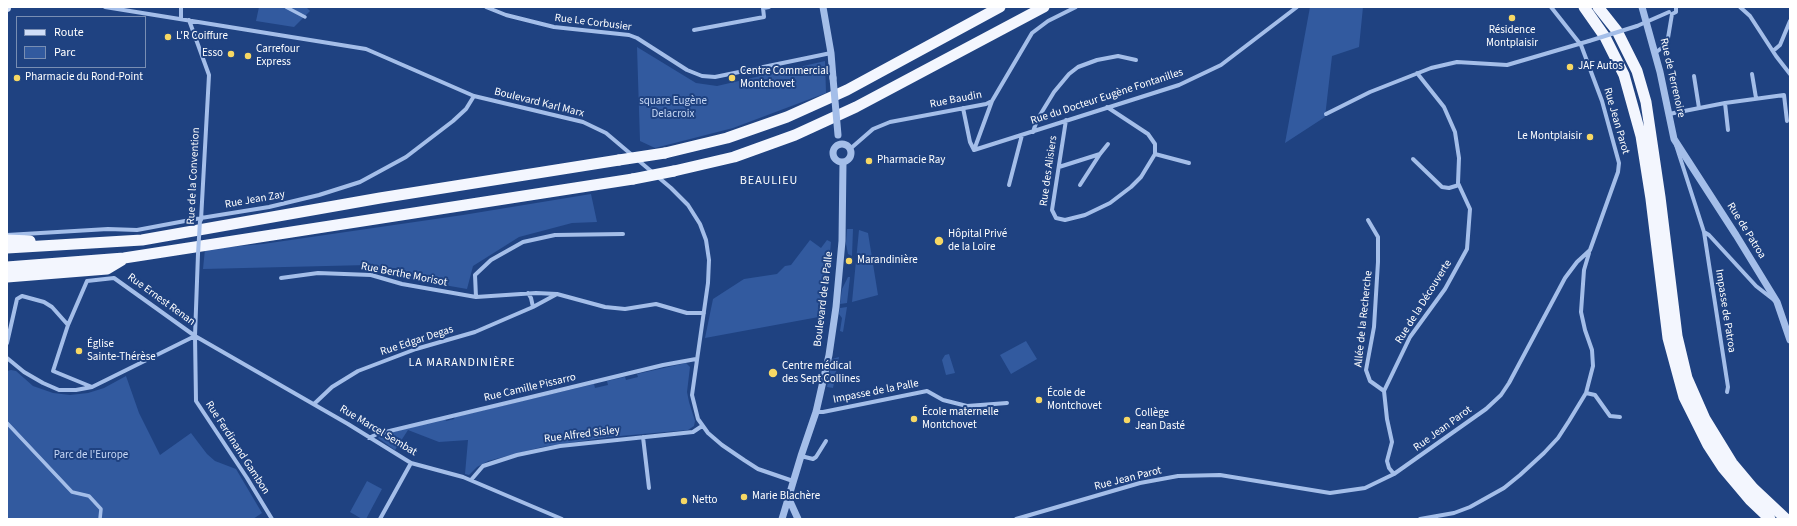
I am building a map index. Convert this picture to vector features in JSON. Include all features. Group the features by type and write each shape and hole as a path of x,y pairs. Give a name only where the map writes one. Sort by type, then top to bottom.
{"highway":[{"path":"9,246 105,237 142,240 380,198 665,154 727,138 787,117 847,90 1000,7"},
{"path":"11,267 124,258 633,179 734,157 795,136 856,107 1044,7"},
{"path":"1584,7 1605,37 1624,75 1641,136 1651,199 1668,338 1684,397 1708,446 1723,468 1750,500 1770,519"},
{"path":"1598,7 1617,31 1637,71 1646,102 1660,196 1676,336 1687,378 1705,419 1732,464 1752,488 1786,519"},
{"path":"7,277 107,269 124,258"}],"street":[{"name":"Boulevard Karl Marx","path":"105,7 181,18 366,49 474,96 583,122 606,133 671,188 688,205 700,224 706,240 709,260 704,313 696,359 692,395 696,414 702,426 722,445 758,469 793,481"},
{"path":"181,7 181,18"},
{"path":"286,7 305,18"},
{"name":"Rue Le Corbusier","path":"486,7 506,16 554,27 629,35 637,38 687,70 702,76 715,77 831,53"},
{"path":"694,30 764,17 763,8 769,7"},
{"name":"Boulevard de la Palle","path":"823,7 831,53 839,145 834,150 836,160 843,162 846,161 851,156 850,148"},
{"name":"Rue Baudin","path":"850,148 873,129 890,122 986,104 992,101 1032,33 1048,21 1076,7"},
{"name":"Rue du Docteur Eugène Fontanilles","path":"974,150 1173,87 1221,64 1297,7"},
{"path":"1551,7 1581,45"},
{"name":"Rue de Terrenoire","path":"1642,7 1656,53 1674,139"},
{"path":"1326,114 1370,92 1417,73 1457,62 1507,65 1581,45 1589,41 1637,26 1670,11 1676,12 1677,7"},
{"path":"1740,7 1750,16 1790,74"},
{"path":"1656,53 1667,44 1670,11"},
{"name":"Rue de la Convention","path":"189,20 209,75 198,254 195,336"},
{"path":"1773,51 1780,45 1790,21"},
{"name":"Rue Jean Parot","path":"1016,519 1140,484 1178,476 1220,475 1330,493 1365,488 1394,474 1486,409 1501,395 1562,284 1577,262 1590,250 1619,166 1602,101 1581,45"},
{"path":"1032,132 1037,120 1054,92 1065,78 1074,70 1097,60 1118,56 1136,60"},
{"path":"1413,160 1442,187 1450,188 1459,185 1459,158 1455,132 1444,107 1417,73"},
{"path":"1752,74 1756,98"},
{"path":"1694,76 1699,108"},
{"path":"1669,114 1725,103 1784,95 1787,121"},
{"name":"Rue Jean Zay","path":"7,235 108,229 137,230 284,204 360,182 391,166 419,148 466,110 474,96"},
{"path":"974,150 992,101"},
{"path":"1725,103 1728,130"},
{"path":"963,108 970,142 974,150"},
{"path":"1107,108 1148,134 1155,144 1155,154 1189,163"},
{"name":"Rue des Alisiers","path":"1066,120 1052,210 1056,218 1065,220 1085,215 1110,203 1131,187 1141,176 1155,154"},
{"path":"1008,185 1022,135"},
{"name":"Impasse de Patroa","path":"1674,139 1704,232 1728,387 1727,392"},
{"name":"Rue de Patroa","path":"1674,139 1777,302 1790,340"},
{"path":"1080,185 1108,144"},
{"path":"839,145 847,145 850,148"},
{"path":"1059,167 1100,154"},
{"name":"Boulevard de la Palle","path":"782,519 816,412 829,355 836,307 842,241 843,162"},
{"name":"Rue de la Découverte","path":"1384,391 1410,337 1445,289 1467,249 1470,209 1459,185"},
{"name":"Allée de la Recherche","path":"1368,220 1378,237 1378,262 1374,327 1366,370 1370,381 1384,391"},
{"name":"Impasse de Patroa","path":"1704,232 1709,235 1756,286 1777,302"},
{"path":"476,297 475,275 491,260 522,242 555,235 623,234"},
{"path":"1420,519 1454,513 1470,507 1491,496 1515,480 1558,438 1586,393 1593,366 1592,350 1581,312 1584,270 1590,250"},
{"name":"Rue Berthe Morisot","path":"280,278 318,273 371,275 402,284 476,297 528,293 558,294"},
{"name":"Rue Ernest Renan","path":"92,387 53,371 68,325 87,281 114,278 195,336"},
{"path":"528,293 533,307"},
{"path":"558,294 605,307 618,309 656,304 687,313 704,313"},
{"name":"Rue Edgar Degas","path":"314,404 332,387 358,371 416,349 475,332 533,307 558,294"},
{"path":"7,343 9,323 17,299 22,296 44,302 52,307 68,325"},
{"path":"7,358 24,372 43,384 59,390 76,390 92,387 195,336"},
{"name":"Rue Marcel Sembat","path":"195,336 314,404 410,463 471,480 562,519"},
{"name":"Rue Ferdinand Gambon","path":"195,336 196,400 272,519"},
{"name":"Rue Camille Pissarro","path":"369,438 377,434 516,400 664,365 696,359"},
{"name":"Impasse de la Palle","path":"816,412 823,412 927,391 943,400 966,406 1007,403"},
{"path":"1384,391 1387,419 1392,442 1387,461 1389,468 1394,474"},
{"path":"1586,393 1595,395 1610,416 1620,417"},
{"path":"7,423 72,492 89,496 101,509 100,519"},
{"name":"Rue Alfred Sisley","path":"471,480 483,466 517,455 560,446 693,432 702,426"},
{"path":"643,437 649,488"},
{"path":"801,456 813,459 816,457 826,441"},
{"path":"380,519 410,463"},
{"path":"788,497 798,519"}],"green space":[{"path":"259,7 306,7 310,11 294,27 256,21"},
{"path":"1310,7 1363,7 1359,47 1332,56 1325,117 1285,143"},
{"name":"square Eugène Delacroix","path":"637,47 696,83 717,86 825,61 826,93 733,128 655,148 640,141"},
{"path":"591,194 597,222 572,223 519,237 473,266 467,289 398,277 368,265 203,269 205,249 263,244 463,215"},
{"path":"847,229 853,229 852,256 848,254 846,244"},
{"path":"859,230 868,233 878,295 852,302"},
{"path":"810,240 821,248 827,240 831,242 824,316 705,338 713,299 744,279 777,274 785,266 791,265"},
{"path":"848,277 850,277 847,303 840,304 842,289"},
{"path":"847,307 843,332 840,331 842,318 839,314 840,308"},
{"path":"1026,341 1037,359 1011,374 1000,355"},
{"path":"949,354 955,373 946,375 942,360 945,355"},
{"path":"839,357 833,388 827,387 832,359"},
{"path":"686,363 690,367 687,392 695,421 694,426 688,430 609,437 542,447 488,461 477,467 469,475 465,474 468,440 439,442 408,430 395,450 378,438 381,435 445,419 446,421 454,419 455,417 594,384 595,388 608,385 607,381 625,377 626,380 638,377 637,374"},
{"name":"Parc de l'Europe","path":"7,371 16,371 33,386 53,393 70,395 88,393 104,388 126,376 139,413 160,455 191,433 207,454 215,461 236,469 262,513 253,519 7,519"},
{"path":"367,481 382,489 366,519 362,519 350,512"}],"place":[{"name":"Résidence Montplaisir","path":"1512,18"},
{"name":"L'R Coiffure","path":"168,37"},
{"name":"Esso","path":"231,54"},
{"name":"Carrefour Express","path":"248,56"},
{"name":"JAF Autos","path":"1570,67"},
{"name":"Pharmacie du Rond-Point","path":"17,78"},
{"name":"Centre Commercial Montchovet","path":"732,78"},
{"name":"Le Montplaisir","path":"1590,137"},
{"name":"Pharmacie Ray","path":"869,161"},
{"name":"Hôpital Privé de la Loire","path":"939,241"},
{"name":"Marandinière","path":"849,261"},
{"name":"Église Sainte-Thérèse","path":"79,351"},
{"name":"Centre médical des Sept Collines","path":"773,373"},
{"name":"École de Montchovet","path":"1039,400"},
{"name":"École maternelle Montchovet","path":"914,419"},
{"name":"Collège Jean Dasté","path":"1127,420"},
{"name":"Marie Blachère","path":"744,497"},
{"name":"Netto","path":"684,501"}],"district":[{"name":"BEAULIEU","path":"769,181"},
{"name":"LA MARANDINIÈRE","path":"462,363"}]}
